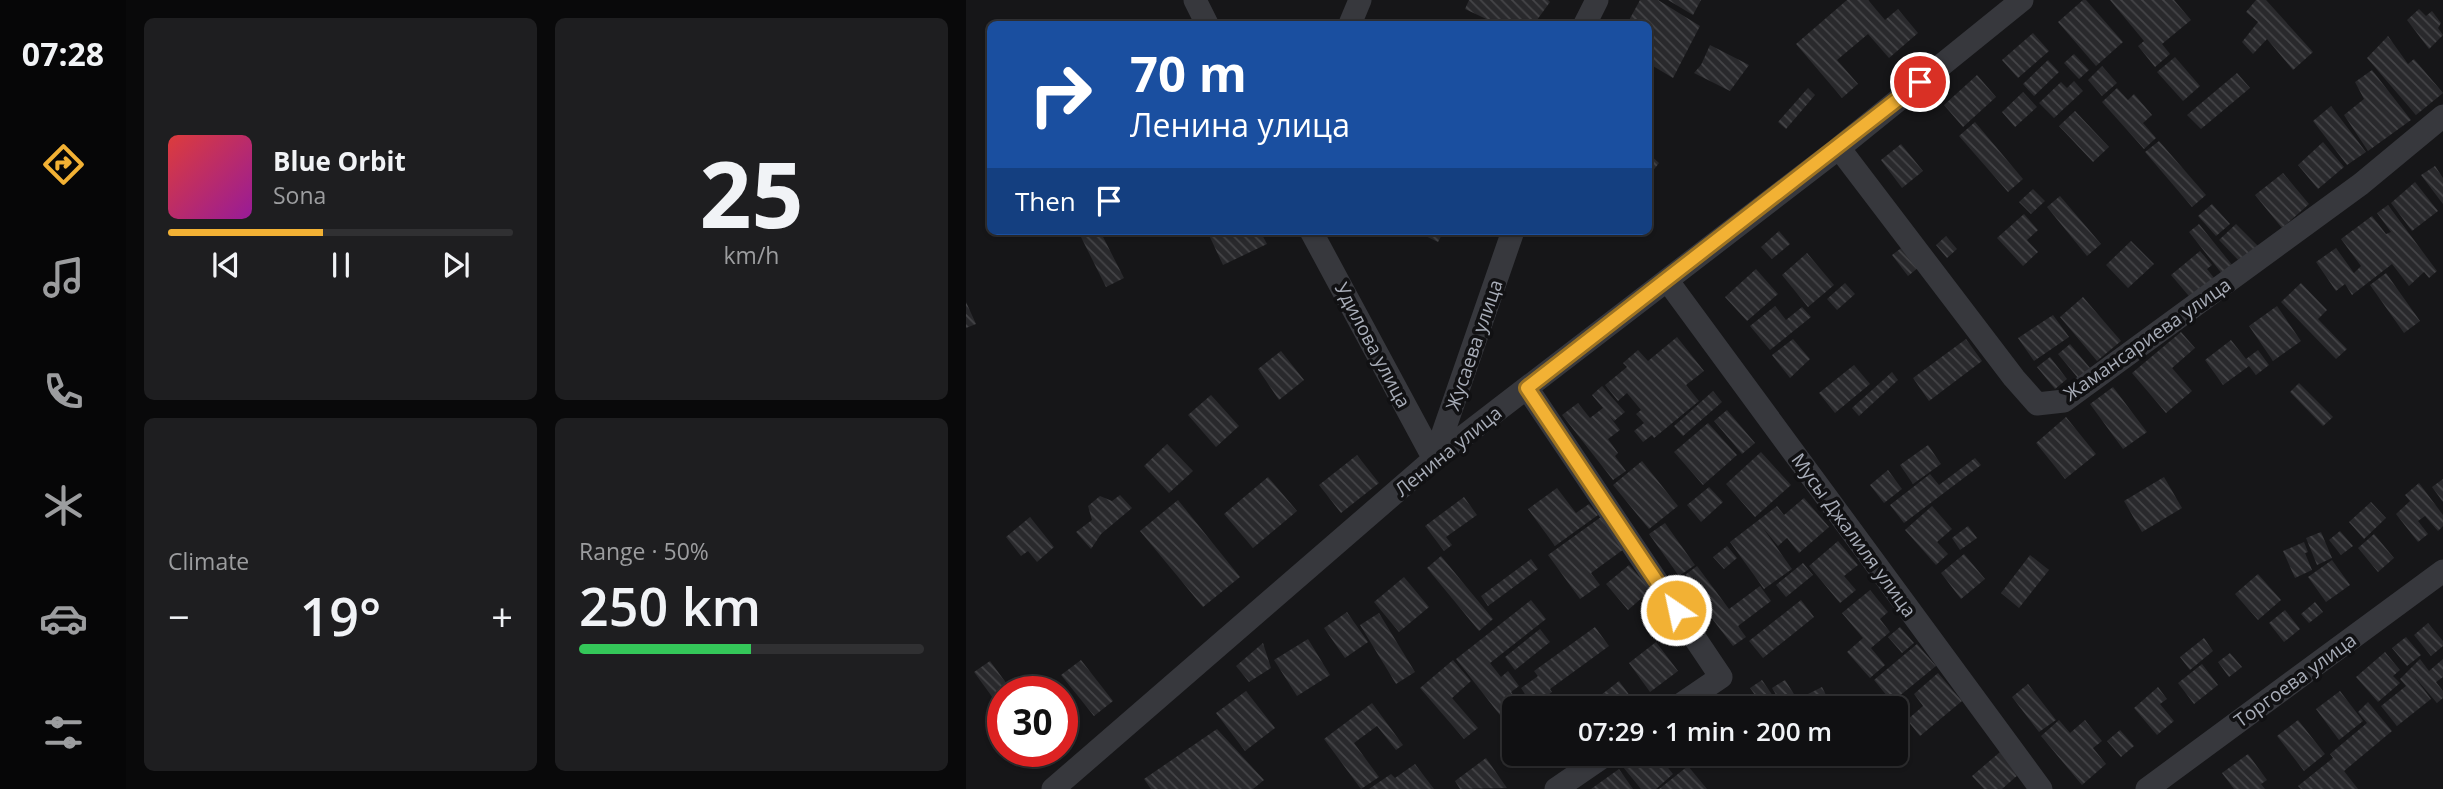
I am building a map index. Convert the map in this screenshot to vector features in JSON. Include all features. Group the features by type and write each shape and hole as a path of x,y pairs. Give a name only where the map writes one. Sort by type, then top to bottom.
{"street":[{"path":"1195,0 1206,21"},
{"path":"1350,21 1360,0"},
{"path":"1586,21 1597,0"},
{"name":"Ленина улица","path":"1053,789 1434,459 1839,148 2022,0"},
{"name":"Жамансариева улица","path":"1839,148 2014,378 2037,404 2064,401 2361,184 2443,116"},
{"name":"Удилова улица","path":"1313,235 1434,459"},
{"name":"Жусаева улица","path":"1434,459 1512,235"},
{"name":"Мусы Джалиля улица","path":"1667,280 2041,789"},
{"path":"1527,388 1721,677 1693,696"},
{"name":"Торгоева улица","path":"2147,789 2443,570"},
{"path":"1556,789 1590,766"}],"building":[{"path":"1469,0 1550,2 1536,21 1491,21 1465,9"},
{"path":"1640,0 1658,0 1700,26 1673,78 1652,65 1652,21 1629,21"},
{"path":"1668,0 1701,0 1693,15"},
{"path":"1847,0 1868,0 1885,20 1898,9 1918,33 1889,58 1868,34 1837,60 1858,84 1842,98 1796,44"},
{"path":"2086,0 2123,42 2096,66 2058,22"},
{"path":"2110,0 2174,0 2191,20 2162,44 2170,54 2155,67 2138,46 2144,41"},
{"path":"2256,0 2266,0 2313,52 2293,70 2267,39 2253,54 2242,42 2258,22 2246,12"},
{"path":"2419,9 2426,16 2432,11 2441,23 2438,28 2443,35 2429,49 2407,20"},
{"path":"2033,33 2049,51 2018,78 2002,60"},
{"path":"2388,36 2408,64 2414,59 2443,93 2416,115 2367,58"},
{"path":"1710,45 1749,65 1730,91 1694,73 1701,65"},
{"path":"2074,54 2089,70 2079,79 2064,63"},
{"path":"2175,57 2200,86 2183,101 2157,72"},
{"path":"2048,60 2059,72 2034,96 2023,84"},
{"path":"2102,66 2117,83 2102,96 2088,80"},
{"path":"2372,70 2411,120 2368,151 2344,115 2364,99 2355,82"},
{"path":"2237,73 2250,88 2201,129 2187,115"},
{"path":"1977,75 1996,97 1963,127 1944,105"},
{"path":"2074,81 2083,91 2054,118 2039,103 2061,82 2067,88"},
{"path":"1808,88 1815,95 1786,129 1778,122"},
{"path":"2117,88 2128,100 2134,94 2152,115 2143,123 2156,138 2144,149 2102,102"},
{"path":"2023,92 2037,107 2015,127 2002,112"},
{"path":"2331,106 2366,152 2347,165 2313,121"},
{"path":"2075,111 2109,147 2093,162 2059,126"},
{"path":"1975,122 2023,179 2008,192 1959,136"},
{"path":"2159,141 2206,195 2192,207 2145,152"},
{"path":"2323,142 2344,167 2318,189 2298,165"},
{"path":"1901,144 1923,171 1902,188 1881,160"},
{"path":"1652,157 1659,163 1652,172"},
{"path":"2435,166 2443,178 2443,204 2421,175"},
{"path":"2283,173 2309,204 2282,228 2255,195"},
{"path":"2415,182 2438,211 2412,231 2391,203"},
{"path":"2033,189 2045,201 2031,214 2019,202"},
{"path":"2060,196 2101,244 2087,256 2047,207"},
{"path":"2212,204 2230,224 2216,236 2198,216"},
{"path":"2388,205 2437,271 2429,278 2424,272 2409,286 2392,264 2352,295 2345,284 2336,291 2316,262 2336,248 2354,273 2361,266 2341,239 2372,216 2386,234 2391,232 2377,213"},
{"path":"2024,214 2038,230 2027,240 2038,252 2023,266 1997,238"},
{"path":"2199,224 2233,266 2223,275 2189,232"},
{"path":"2236,224 2258,246 2241,263 2219,240"},
{"path":"1779,231 1790,244 1772,259 1761,247"},
{"path":"1080,235 1102,235 1124,278 1106,287"},
{"path":"1209,235 1262,235 1267,244 1223,265"},
{"path":"1423,235 1442,235 1438,242"},
{"path":"1946,236 1957,249 1947,258 1936,245"},
{"path":"2131,241 2154,264 2128,288 2106,265"},
{"path":"1904,246 1919,267 1908,276 1892,255"},
{"path":"2200,251 2212,265 2207,269 2218,283 2194,302 2171,275"},
{"path":"1807,253 1834,285 1808,307 1782,275"},
{"path":"1756,269 1778,294 1747,321 1725,297"},
{"path":"2386,273 2420,321 2404,333 2370,285"},
{"path":"1845,283 1855,294 1837,310 1827,299"},
{"path":"2301,283 2327,310 2318,319 2347,349 2336,359 2281,302"},
{"path":"2083,297 2121,341 2097,361 2060,317"},
{"path":"966,302 976,324 966,328"},
{"path":"1775,306 1786,320 1802,307 1811,317 1770,350 1750,326"},
{"path":"2277,306 2301,341 2273,361 2249,326"},
{"path":"2053,315 2069,337 2034,361 2018,338"},
{"path":"2181,332 2195,348 2172,368 2192,391 2166,413 2132,373"},
{"path":"1677,337 1704,371 1686,385 1699,401 1654,438 1652,435 1643,442 1634,431 1644,423 1636,414 1641,410 1627,393 1618,401 1605,385 1627,367 1623,363 1638,350 1648,361"},
{"path":"1793,339 1810,359 1790,378 1772,355"},
{"path":"1966,339 1982,361 1929,401 1913,378"},
{"path":"2231,340 2246,359 2258,350 2269,365 2256,375 2249,366 2223,385 2205,360"},
{"path":"2070,344 2090,368 2078,378 2058,354"},
{"path":"1281,351 1304,380 1279,400 1258,369"},
{"path":"2050,357 2067,379 2055,389 2037,367"},
{"path":"1854,365 1870,384 1835,413 1819,393"},
{"path":"1892,372 1898,380 1859,416 1852,408"},
{"path":"2299,383 2333,417 2323,426 2290,392"},
{"path":"1602,386 1625,412 1614,421 1607,413 1620,430 1608,439 1618,453 1615,456 1626,471 1613,480 1562,415 1578,403 1590,418 1603,408 1592,395"},
{"path":"2113,387 2147,432 2123,449 2090,404"},
{"path":"1713,391 1722,402 1683,436 1674,426"},
{"path":"1211,395 1239,426 1216,447 1188,415"},
{"path":"1727,410 1755,443 1742,454 1714,421"},
{"path":"2066,417 2096,454 2065,479 2036,443"},
{"path":"1708,423 1737,455 1703,485 1674,452"},
{"path":"1167,444 1193,471 1169,493 1144,466"},
{"path":"1928,445 1941,464 1913,484 1900,465"},
{"path":"1761,452 1791,485 1755,517 1726,484"},
{"path":"1357,455 1379,483 1341,513 1319,485"},
{"path":"1975,458 1981,465 1904,523 1890,505 1930,474 1939,485"},
{"path":"1642,461 1678,506 1649,529 1613,485"},
{"path":"1888,470 1902,489 1884,503 1870,485"},
{"path":"1268,477 1297,511 1253,548 1224,514"},
{"path":"2164,477 2182,508 2142,532 2124,501"},
{"path":"2443,479 2443,502 2432,487"},
{"path":"2419,483 2443,515 2443,526 2438,531 2425,516 2418,521 2428,534 2418,542 2396,514 2410,501 2405,495"},
{"path":"1709,487 1723,502 1701,522 1687,505"},
{"path":"1557,488 1576,513 1589,504 1598,515 1555,546 1528,509"},
{"path":"1120,495 1132,508 1101,534 1091,549 1076,532 1092,520 1088,506 1100,496 1112,501"},
{"path":"1464,497 1477,515 1446,537 1452,545 1444,551 1425,526"},
{"path":"1804,498 1829,527 1799,553 1787,538 1778,546 1763,528 1792,569 1764,589 1730,542 1777,506 1784,515"},
{"path":"1178,500 1240,577 1203,607 1140,531"},
{"path":"2371,502 2386,518 2364,539 2349,522"},
{"path":"1932,506 1952,529 1937,542 1948,554 1936,565 1905,530"},
{"path":"1030,517 1054,547 1037,562 1028,551 1021,556 1006,537"},
{"path":"1601,517 1624,549 1591,573 1600,585 1580,599 1548,555"},
{"path":"1665,523 1695,565 1679,576 1649,534"},
{"path":"1968,526 1977,538 1960,550 1952,538"},
{"path":"2340,531 2353,546 2341,555 2329,540"},
{"path":"2321,532 2332,558 2317,565 2306,538"},
{"path":"2374,534 2394,558 2378,572 2358,548"},
{"path":"1838,541 1858,565 1844,576 1856,590 1840,603 1809,566"},
{"path":"2304,542 2312,570 2295,578 2283,551"},
{"path":"1727,546 1737,558 1724,569 1713,557"},
{"path":"1964,554 1985,579 1961,599 1941,573"},
{"path":"2030,555 2049,570 2019,608 2001,593"},
{"path":"1441,556 1493,619 1479,631 1427,568"},
{"path":"1531,559 1538,569 1488,606 1481,596"},
{"path":"2332,560 2350,585 2326,602 2308,577"},
{"path":"1803,563 1813,575 1786,597 1776,585"},
{"path":"1629,565 1651,590 1628,610 1606,584"},
{"path":"1697,566 1729,609 1760,586 1771,601 1738,626 1746,637 1733,646 1681,578"},
{"path":"2258,574 2281,600 2258,620 2235,594"},
{"path":"1404,577 1429,607 1399,632 1374,602"},
{"path":"1870,590 1888,612 1880,619 1890,632 1871,648 1885,665 1870,678 1847,652 1863,638 1842,613"},
{"path":"1531,600 1546,619 1490,663 1501,677 1508,671 1519,686 1511,692 1514,696 1502,696 1502,718 1456,659"},
{"path":"1801,600 1814,617 1763,658 1749,641"},
{"path":"2315,602 2323,612 2309,623 2301,614"},
{"path":"2285,610 2300,629 2284,642 2269,623"},
{"path":"1347,612 1368,642 1345,658 1324,628"},
{"path":"1379,613 1415,672 1396,684 1360,625"},
{"path":"2428,623 2443,641 2443,646 2431,656 2414,635"},
{"path":"1595,627 1609,646 1550,689 1552,692 1547,696 1526,696 1521,688 1538,676 1534,671"},
{"path":"1900,627 1914,643 1902,653 1888,637"},
{"path":"1540,629 1550,642 1515,670 1505,657"},
{"path":"2406,637 2421,655 2407,666 2392,648"},
{"path":"2204,638 2213,651 2190,670 2180,657"},
{"path":"1308,639 1330,675 1297,696 1274,660"},
{"path":"1656,642 1678,671 1650,692 1629,663"},
{"path":"1263,643 1271,668 1249,682 1236,666"},
{"path":"1917,644 1936,666 1899,696 1887,696 1874,680"},
{"path":"2385,652 2400,670 2393,676 2400,683 2378,702 2356,677"},
{"path":"2230,653 2242,667 2229,677 2218,662"},
{"path":"2420,659 2429,671 2443,659 2443,677 2436,682 2443,691 2443,698 2437,703 2413,675 2431,699 2397,726 2381,706 2406,686 2400,679"},
{"path":"1081,660 1113,701 1094,716 1078,696 1078,676 1061,675"},
{"path":"1453,660 1471,681 1452,698 1478,728 1464,739 1420,688"},
{"path":"990,661 1001,676 987,676 987,690 974,672"},
{"path":"2202,664 2218,685 2194,704 2178,683"},
{"path":"1938,673 1962,701 1920,736 1908,721 1923,706 1914,694"},
{"path":"1762,680 1773,696 1756,696 1750,688"},
{"path":"1785,680 1795,696 1777,696 1772,688"},
{"path":"1619,681 1630,696 1600,696"},
{"path":"2028,684 2056,720 2039,732 2012,697"},
{"path":"1822,687 1826,696 1804,696"},
{"path":"2158,687 2167,699 2160,704 2174,721 2157,735 2134,708"},
{"path":"1246,691 1275,728 1245,751 1216,713"},
{"path":"2340,691 2363,721 2339,740 2316,709"},
{"path":"2368,702 2392,731 2344,771 2358,789 2301,789 2298,786 2333,758 2330,754 2367,723 2358,712"},
{"path":"1372,703 1403,745 1396,750 1377,726 1354,743 1379,777 1361,789 1324,739"},
{"path":"2059,720 2070,733 2085,720 2102,741 2093,748 2106,764 2082,785 2041,736"},
{"path":"2298,720 2325,754 2304,771 2277,736"},
{"path":"1217,729 1264,780 1253,789 1151,789 1144,779"},
{"path":"2120,730 2134,746 2121,757 2107,741"},
{"path":"2000,752 2019,774 2002,789 1984,789 1972,776"},
{"path":"2248,754 2267,780 2261,784 2265,789 2234,789 2222,773"},
{"path":"1486,758 1507,788 1460,789 1455,781"},
{"path":"1415,764 1434,789 1369,789 1391,774 1395,778"},
{"path":"1667,766 1673,774 1656,789 1641,789 1623,767"},
{"path":"1688,766 1707,789 1659,789"},
{"path":"1619,769 1633,789 1591,789"}],"route":[{"path":"1676,610 1527,388 1839,148 1920,82"}]}
